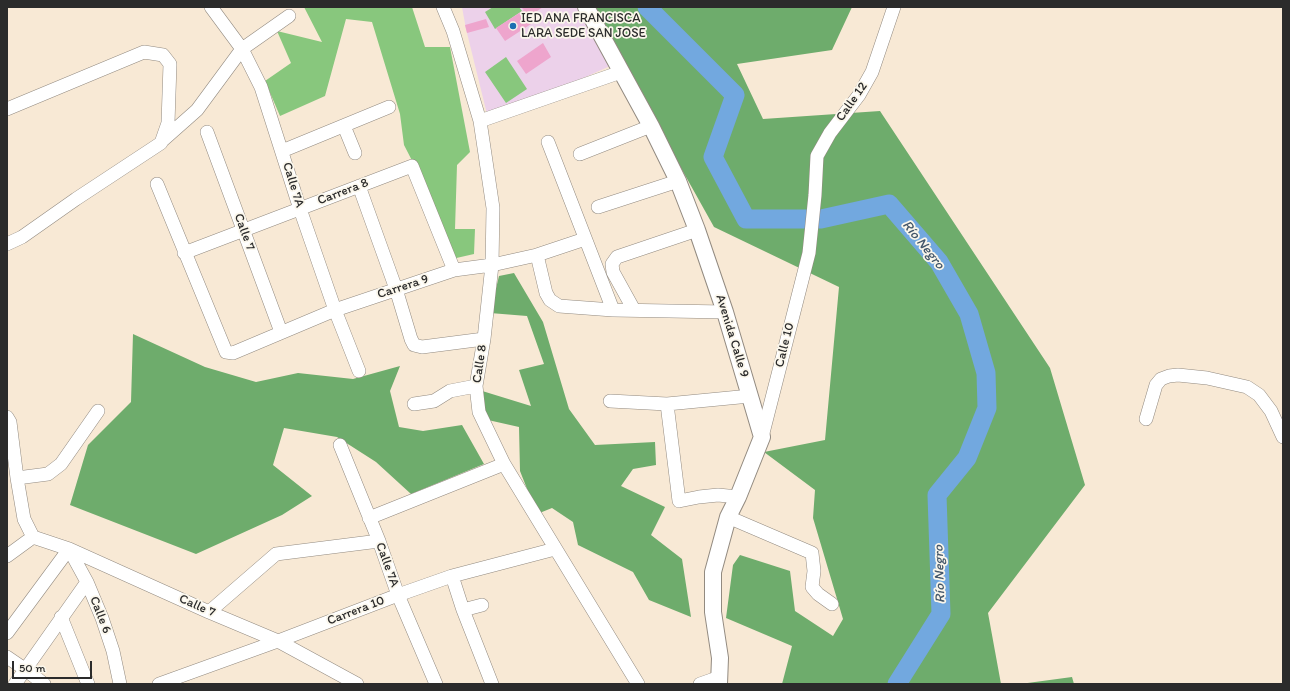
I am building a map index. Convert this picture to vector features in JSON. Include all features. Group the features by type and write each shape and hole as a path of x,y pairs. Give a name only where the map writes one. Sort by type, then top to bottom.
{"street":[{"name":"Calle 7A","path":"211,7 242,49 261,87 335,310 359,371"},
{"name":"Calle 8","path":"443,7 453,31 480,121 493,208 492,265 484,339 476,386 479,412 504,464 638,684"},
{"name":"Avenida Calle 9","path":"586,7 651,126 678,181 697,230 725,312 762,436"},
{"name":"Calle 12","path":"809,252 816,195 817,156 830,133 859,95 872,72 894,7"},
{"path":"7,244 22,237 161,143 196,110 242,49 289,16"},
{"path":"7,109 144,52 163,55 170,64 168,123 161,143"},
{"path":"480,121 622,72"},
{"path":"282,151 389,107"},
{"path":"344,126 355,153"},
{"path":"580,154 651,126"},
{"name":"Calle 7","path":"207,132 281,332"},
{"path":"548,142 613,310"},
{"name":"Carrera 8","path":"184,253 412,166 454,270"},
{"path":"598,207 678,181"},
{"path":"157,184 184,253"},
{"path":"359,186 396,288 414,345 422,347 484,339"},
{"path":"634,310 613,272 612,264 617,257 697,230"},
{"name":"Carrera 9","path":"184,253 226,352 233,353 335,310 396,288 454,270 492,265 537,254 586,239"},
{"name":"Calle 10","path":"762,436 809,252"},
{"path":"537,254 546,294 550,300 559,306 613,310 725,312"},
{"path":"1146,419 1156,385 1161,379 1169,376 1207,378 1247,387 1260,395 1272,411 1283,437"},
{"path":"414,404 434,401 450,392 476,386"},
{"path":"610,401 667,404 750,396"},
{"path":"667,404 680,501 718,495 738,496"},
{"path":"17,478 48,474 61,464 98,411"},
{"path":"7,417 10,422 24,519 33,537 7,556"},
{"path":"700,684 720,680 720,658 713,612 713,572 728,517 762,436"},
{"name":"Calle 7A","path":"340,445 379,541 398,595 436,684"},
{"path":"369,518 504,464"},
{"path":"728,517 812,553 814,571 812,587 818,594 832,604"},
{"name":"Calle 7","path":"33,537 69,549 209,612 278,641 357,684"},
{"path":"209,612 276,554 379,541"},
{"path":"7,633 69,549"},
{"name":"Calle 6","path":"69,549 87,582 102,618 113,652 120,684"},
{"name":"Carrera 10","path":"159,684 452,576 555,549"},
{"path":"452,576 463,610 492,684"},
{"path":"15,684 87,582"},
{"path":"463,610 482,605"},
{"path":"62,617 88,684"},
{"path":"7,657 44,684"}],"shaded area":[{"path":"462,7 578,7 610,66 559,89 487,114"}],"green space":[{"path":"304,7 412,7 425,47 450,47 470,152 457,165 455,229 475,229 474,254 452,259 422,180 404,145 400,114 372,22 346,19 325,96 280,116 265,81 291,63 277,31 322,42"},
{"path":"493,7 519,7 522,11 495,29 485,12"},
{"path":"591,7 852,7 832,50 737,64 763,119 880,111 1050,368 1085,485 988,613 1001,684 782,684 792,646 726,618 733,565 740,555 790,571 795,611 833,636 843,619 813,518 815,490 764,452 825,440 839,287 714,227"},
{"path":"506,57 527,89 506,103 485,72"},
{"path":"514,273 543,322 569,409 595,445 655,442 656,465 633,469 621,486 665,507 651,535 682,559 691,617 649,600 633,572 578,545 573,522 552,508 537,514 520,471 519,427 488,420 479,390 531,406 519,370 544,364 527,316 490,313 499,276"},
{"path":"133,334 205,367 256,382 298,373 353,379 400,366 390,391 399,427 423,431 462,425 484,464 411,494 376,462 337,437 284,428 273,465 312,496 282,515 196,554 70,505 88,445 131,402"},
{"path":"1072,677 1074,684 1020,684"}],"building":[{"name":"IED ANA FRANCISCA LARA SEDE SAN JOSE","path":"521,7 543,7 527,18 531,24 505,41 496,28 524,10"},
{"path":"486,19 489,27 467,33 465,25"},
{"name":"IED ANA FRANCISCA LARA SEDE SAN JOSE","path":"543,43 551,57 526,74 517,61"}],"waterway":[{"name":"Río Negro","path":"647,7 735,95 713,157 746,219 821,219 889,204 939,262 969,314 986,373 987,408 967,458 937,495 941,614 897,684"}],"place":[{"name":"IED ANA FRANCISCA LARA SEDE SAN JOSE","path":"513,26"}]}
